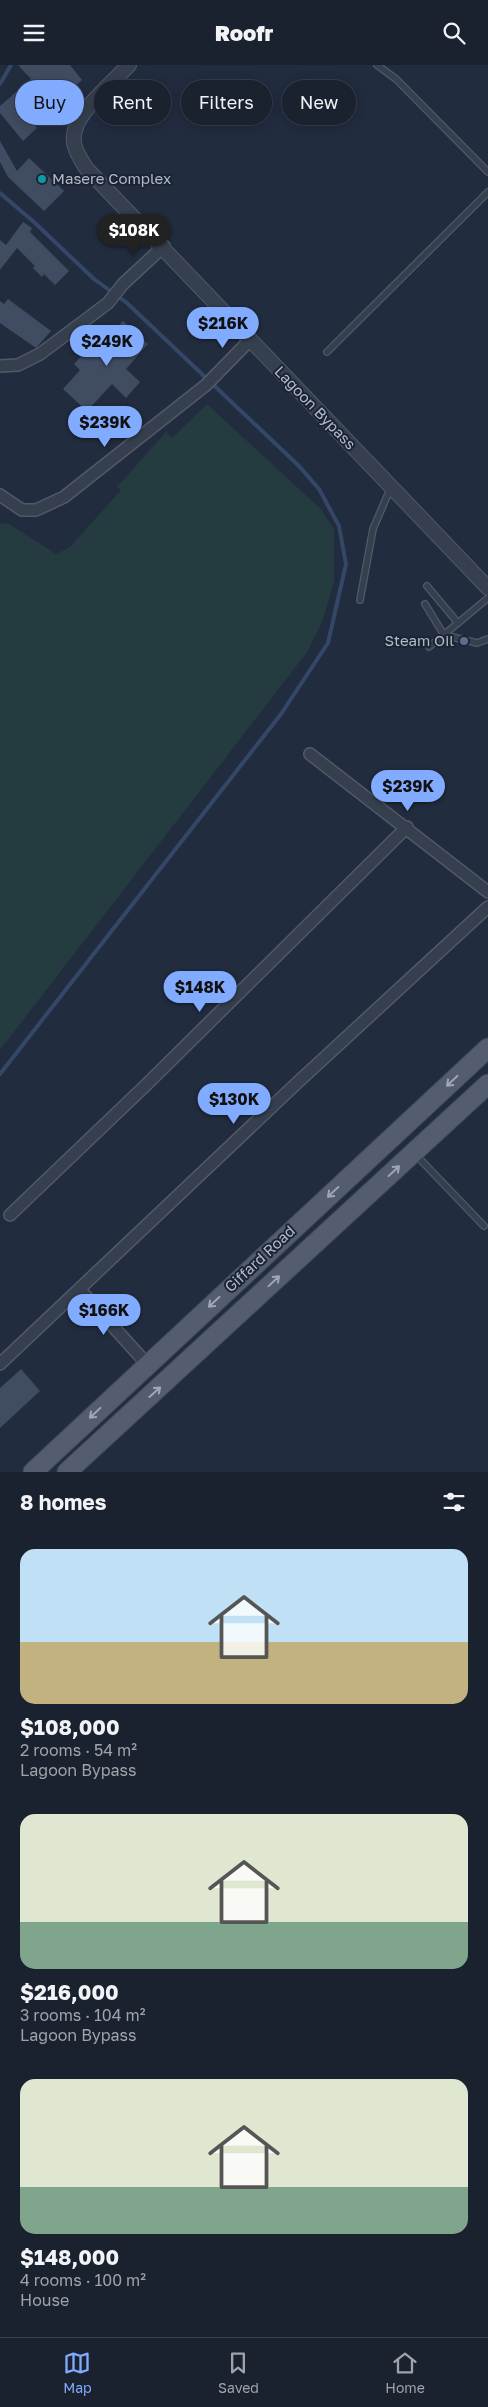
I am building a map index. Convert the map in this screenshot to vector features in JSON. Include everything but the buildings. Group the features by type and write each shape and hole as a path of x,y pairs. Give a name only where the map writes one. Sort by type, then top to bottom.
{"main road":[{"name":"Giffard Road","path":"33,1472 488,1048"},
{"name":"Giffard Road","path":"67,1472 488,1084"}],"street":[{"name":"Lagoon Bypass","path":"129,65 84,112 77,123 73,135 76,149 86,168 164,246 250,340 488,588"},
{"path":"0,366 18,365 40,354 108,303 122,284 164,246"},
{"path":"0,495 22,510 36,510 64,497 210,380 250,340"},
{"path":"310,754 407,827 488,892"},
{"path":"10,1215 146,1085 407,827"},
{"path":"0,1364 298,1082 488,907"},
{"path":"80,1290 147,1364"}],"lane":[{"path":"377,65 396,79 488,172"},
{"path":"327,352 488,192"},
{"path":"360,600 373,529 391,487"},
{"path":"427,586 458,623"},
{"path":"429,647 488,598"},
{"path":"425,604 444,635 477,643 488,639"},
{"path":"413,1153 484,1226"}],"green space":[{"path":"207,404 321,509 334,529 334,582 323,619 308,651 0,1050 0,523 9,524 56,554 70,547 121,490 117,487 166,432 172,438"}],"waterway":[{"path":"0,84 11,65"},
{"path":"0,193 34,222 94,279 127,303 299,466 319,489 339,526 346,564 328,643 281,714 0,1074"}],"place":[{"name":"Masere Complex","path":"42,179"},
{"name":"Steam Oil","path":"464,641"}]}
